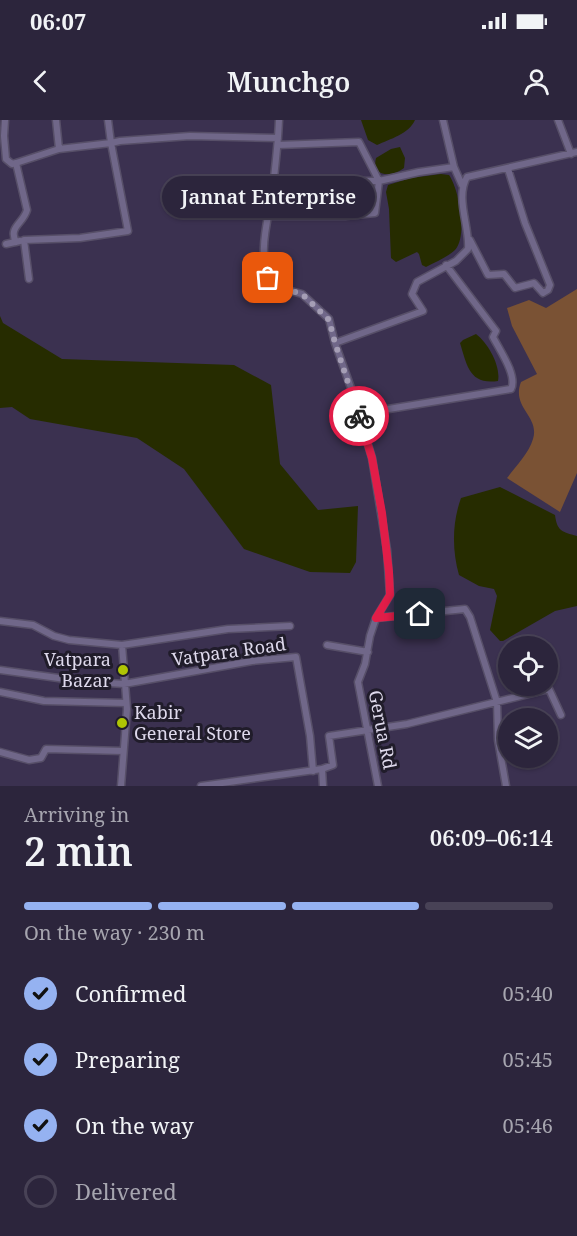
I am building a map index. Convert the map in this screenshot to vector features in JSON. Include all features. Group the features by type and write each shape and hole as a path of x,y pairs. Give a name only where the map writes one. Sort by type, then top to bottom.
{"street":[{"path":"5,120 6,159 12,164 59,149 120,141 190,136 278,141 359,142 379,181 375,213 345,216 267,216"},
{"path":"56,120 59,149"},
{"path":"6,244 24,240 80,238 128,231 108,120"},
{"name":"Gerua Rd","path":"279,120 263,254 268,278 273,286 302,294 329,320 372,458 388,561 390,595 376,618 365,664 358,682 378,786"},
{"path":"335,343 423,311 412,294 417,282 456,261 468,249 469,238 462,185 454,166 443,120"},
{"path":"462,185 466,177 574,153 558,120"},
{"path":"16,163 27,210 25,217 14,229 13,235 16,242"},
{"path":"273,180 379,181 454,166"},
{"path":"469,238 488,275 504,274 515,288 534,283 543,293 548,290 550,285 525,223 508,169"},
{"path":"24,240 29,279"},
{"path":"358,414 511,389 514,384 512,375 493,337 496,331 446,265"},
{"path":"376,618 465,609 470,617 497,702 498,740 506,786"},
{"path":"0,621 33,625 54,636 69,640 122,645 228,629 290,626"},
{"path":"121,786 126,703 122,645"},
{"path":"327,645 368,652"},
{"name":"Vatpara Road","path":"124,684 252,661 297,657 313,771"},
{"path":"0,670 80,681 124,684"},
{"path":"201,786 322,769 333,765 329,736 406,724 549,688 561,715"},
{"path":"0,692 44,701 126,703"},
{"path":"0,752 34,760 41,758 46,749 123,751"},
{"path":"322,769 323,786"}],"shaded area":[{"path":"361,120 415,120 404,132 377,145 368,140"},
{"path":"400,147 405,158 404,168 389,174 380,172 375,165 376,158 391,149"},
{"path":"449,175 459,201 461,234 459,243 452,253 426,267 422,265 417,252 396,262 391,258 386,192 388,185 411,178"},
{"path":"577,289 577,473 560,512 507,478 533,439 533,424 522,405 519,391 521,382 537,374 512,326 507,308 529,300 546,308"},
{"path":"0,316 3,323 62,359 234,365 271,385 280,464 318,510 358,506 356,562 350,573 310,572 244,549 184,469 137,438 30,419 12,407 0,408"},
{"path":"476,334 493,355 498,369 498,381 481,380 475,377 467,366 460,343"},
{"path":"500,487 555,515 561,530 577,536 577,606 555,611 512,636 498,636 498,639 490,630 497,596 494,589 479,586 459,575 454,546 456,517 461,498"}],"way so far":[{"path":"268,278 273,286 302,294 329,320 359,416"}],"place":[{"name":"Jannat Enterprise","path":"268,278"},
{"name":"Vatpara Bazar","path":"123,670"},
{"name":"Kabir General Store","path":"122,723"}],"route":[{"path":"359,416 372,458 389,572 390,595 376,618 420,614"}]}
